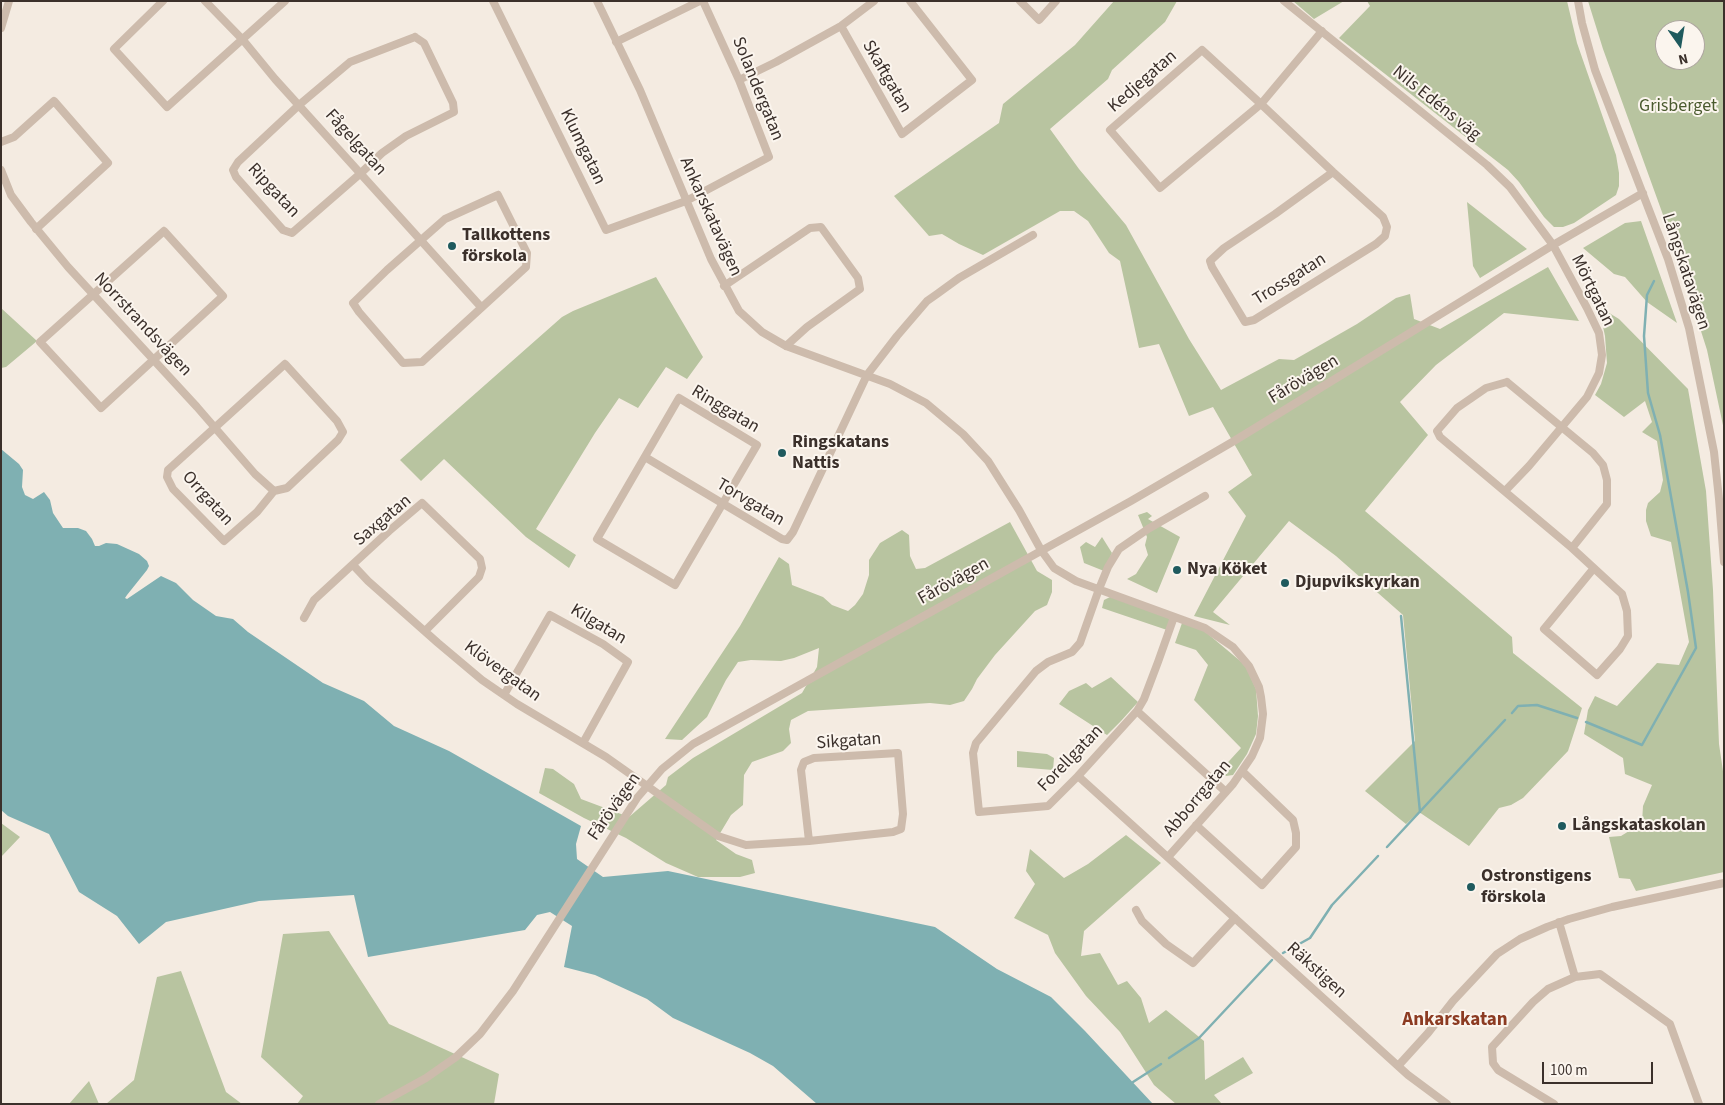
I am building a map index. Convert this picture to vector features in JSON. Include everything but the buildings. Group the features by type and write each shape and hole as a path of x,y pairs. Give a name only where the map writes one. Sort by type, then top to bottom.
{"street":[{"path":"1,28 9,1"},
{"path":"163,1 114,49 167,107 285,1"},
{"name":"Fågelgatan","path":"205,1 243,40 481,307"},
{"name":"Klumgatan","path":"493,1 606,230 686,201"},
{"name":"Ankarskatavägen","path":"597,1 640,90 711,259 739,311 762,332 786,346 890,384 926,404 963,434 988,461 1020,510 1041,550"},
{"path":"616,42 702,1"},
{"name":"Solandergatan","path":"686,201 769,157 739,80 702,1"},
{"path":"739,80 776,62 840,26 874,1"},
{"name":"Skaftgatan","path":"840,26 902,134 972,80 910,1"},
{"path":"1020,1 1039,20 1056,1"},
{"name":"Nils Edéns väg","path":"1284,1 1486,165 1510,187 1553,245"},
{"name":"Långskatavägen","path":"1578,1 1595,70 1668,260 1692,338 1714,452 1724,562"},
{"name":"Kedjegatan","path":"1261,104 1202,50 1110,130 1160,188 1261,104 1322,31"},
{"path":"299,105 350,62 415,37 424,43 453,103 454,112 406,136 382,152 361,173"},
{"path":"1,142 14,137 54,101 108,163 36,228"},
{"name":"Trossgatan","path":"1261,104 1382,217 1387,227 1385,236 1376,244 1254,320 1245,322 1212,267 1210,260 1224,248 1275,214 1332,172"},
{"name":"Ripgatan","path":"299,105 238,162 233,170 236,177 283,230 292,233 361,173"},
{"name":"Norrstrandsvägen","path":"1,170 12,195 36,228 255,474 274,491"},
{"name":"Fårövägen","path":"379,1104 430,1075 456,1057 480,1034 508,998 627,812 662,769 693,744 1229,444 1553,245 1643,193"},
{"path":"498,195 527,253 526,267 422,362 403,363 353,303 421,239 445,219 498,195"},
{"path":"724,286 810,228 821,227 858,278 860,289 806,327 786,346"},
{"path":"164,231 223,296 101,408 40,342 93,294 164,231"},
{"path":"867,375 927,301 959,278 1033,235"},
{"name":"Mörtgatan","path":"1505,491 1529,466 1587,397 1599,373 1602,355 1599,333 1553,245"},
{"path":"215,428 285,364 337,421 343,432 338,440 287,488 274,491"},
{"name":"Torvgatan","path":"645,457 782,540 787,540 867,375"},
{"path":"1572,548 1607,504 1603,465 1507,382 1486,388 1457,408 1437,431 1440,437 1572,548 1594,568 1622,594 1627,611 1628,636 1620,649 1597,675 1544,630 1594,568"},
{"name":"Ringgatan","path":"645,457 680,398 757,445 724,504"},
{"name":"Orrgatan","path":"215,428 168,470 167,477 173,489 224,541 257,512 274,491"},
{"path":"645,457 597,539 675,585 724,504"},
{"path":"1099,589 1108,567 1120,549 1148,529 1205,496"},
{"name":"Saxgatan","path":"304,618 314,600 422,503 480,559 482,568 479,577 425,632"},
{"name":"Abborrgatan","path":"1041,550 1054,568 1076,581 1205,628 1233,647 1249,666 1259,687 1263,714 1260,738 1252,756 1226,792 1168,857"},
{"name":"Klövergatan","path":"353,565 425,632 482,680 648,785"},
{"name":"Forellgatan","path":"1099,589 1080,643 1072,652 1048,662 1036,671 976,743 973,753 979,812 1048,806 1137,711 1155,672 1174,617"},
{"name":"Kilgatan","path":"504,695 550,615 603,644 628,662 583,743"},
{"path":"1137,711 1226,792"},
{"name":"Sikgatan","path":"648,785 718,836 746,845 809,841 893,832 901,829 903,814 898,753 814,758 804,762 801,770 809,841"},
{"path":"1196,825 1262,885 1296,847 1296,833 1293,820 1242,771"},
{"name":"Räkstigen","path":"1078,776 1398,1066 1415,1081 1448,1104"},
{"path":"1398,1066 1428,1033 1453,1001 1497,954 1520,939 1560,922 1612,907 1724,883"},
{"path":"1136,910 1142,921 1166,944 1193,963 1235,918"},
{"path":"1560,922 1575,977"},
{"path":"1554,1104 1498,1070 1493,1063 1492,1047 1533,1002 1548,989 1575,977 1600,974 1670,1024 1699,1104"}],"green space":[{"path":"1114,1 1177,1 1165,22 1112,70 1108,79 1050,129 1079,169 1126,225 1189,339 1221,390 1279,359 1294,360 1357,324 1396,298 1410,294 1414,319 1440,329 1548,267 1579,321 1504,313 1436,365 1400,402 1428,435 1365,511 1512,637 1513,653 1582,708 1568,751 1523,798 1511,805 1499,808 1469,846 1419,812 1406,824 1365,791 1415,741 1403,615 1336,556 1289,521 1213,612 1230,625 1194,616 1246,516 1228,492 1252,475 1213,407 1189,416 1159,344 1139,348 1120,261 1109,253 1088,221 1074,211 1060,211 983,255 942,234 929,236 894,196 999,123 1003,104 1075,45"},
{"path":"1293,1 1344,1 1314,19"},
{"path":"1367,1 1567,1 1577,43 1616,155 1619,186 1616,195 1574,223 1563,227 1554,227 1544,217 1508,170 1339,38 1370,6"},
{"name":"Grisberget","path":"1588,1 1724,1 1724,430 1707,350 1671,237 1603,49"},
{"path":"1467,202 1527,249 1480,278 1473,266"},
{"path":"1641,221 1677,323 1647,302 1625,277 1614,274 1583,248 1625,223"},
{"path":"656,277 703,357 687,379 666,367 638,408 619,398 595,433 536,529 576,555 569,568 526,537 444,459 421,481 400,460 562,317"},
{"path":"1,308 37,341 6,367 1,368"},
{"path":"1601,308 1619,319 1688,389 1706,491 1713,590 1719,744 1724,778 1724,872 1636,891 1630,879 1619,878 1609,837 1621,836 1642,823 1643,806 1652,785 1625,774 1623,758 1584,734 1588,710 1595,696 1617,706 1657,663 1679,665 1689,642 1671,542 1651,536 1646,521 1648,503 1660,492 1663,480 1657,441 1642,432 1652,422 1645,401 1624,417 1595,395 1601,384 1607,363 1605,336 1602,322 1596,309"},
{"path":"1147,512 1152,516 1148,519 1180,537 1157,593 1127,579 1136,574 1148,555 1145,545 1147,537 1138,515"},
{"path":"1010,522 1037,571 1052,580 1052,592 1047,605 1035,611 995,655 977,679 964,701 950,705 930,703 808,711 791,720 789,729 791,743 783,751 752,762 744,775 743,805 731,815 716,840 736,854 752,860 755,873 740,877 698,877 666,863 626,838 584,818 539,793 545,768 553,769 574,784 581,799 629,817 666,785 668,777 693,758 802,693 817,667 819,648 781,661 751,660 738,662 726,680 707,717 682,740 665,739 740,626 779,557 789,564 792,585 823,597 832,605 848,611 863,594 869,575 869,560 880,543 902,530 909,535 910,556 916,569 925,568"},
{"path":"1102,537 1112,553 1104,571 1084,563 1080,547 1086,542 1095,547"},
{"path":"1112,596 1169,617 1170,622 1167,630 1102,608 1104,600"},
{"path":"1182,623 1202,629 1245,665 1256,689 1258,716 1256,734 1247,754 1233,775 1226,776 1220,771 1241,748 1194,700 1208,665 1196,650 1175,643"},
{"path":"1111,677 1138,702 1107,735 1059,704 1069,691 1086,683 1092,688"},
{"path":"1017,751 1047,754 1054,758 1053,770 1017,767"},
{"path":"1,823 20,837 1,857"},
{"path":"1126,835 1161,863 1084,931 1081,956 1100,953 1118,985 1127,981 1141,998 1149,1023 1166,1010 1204,1041 1205,1080 1243,1057 1253,1073 1214,1095 1222,1104 1176,1104 1154,1085 1120,1032 1086,996 1055,953 1048,935 1014,918 1035,884 1026,871 1030,849 1064,878 1088,864"},
{"path":"329,931 389,1024 499,1074 494,1104 297,1104 303,1096 261,1057 283,934"},
{"path":"181,971 226,1092 242,1104 106,1104 134,1080 157,977"},
{"path":"89,1081 99,1104 69,1104"}],"water":[{"path":"1,449 19,464 23,470 22,487 25,495 33,499 44,492 50,500 53,513 63,528 78,528 86,531 95,546 106,543 117,544 139,554 147,561 149,566 147,570 125,598 127,599 161,576 176,583 193,600 216,616 233,619 248,632 323,683 364,701 394,726 449,751 581,826 576,844 577,859 603,877 668,871 935,927 997,969 1051,997 1153,1104 817,1104 773,1066 750,1053 673,1018 647,999 595,975 564,967 572,926 550,912 537,915 525,930 368,957 354,895 259,901 166,922 139,944 117,916 79,892 49,834 8,816 1,810"}],"waterway":[{"path":"1586,722 1642,745 1696,648 1660,435 1648,393 1644,336 1647,295 1654,281"},
{"path":"1401,616 1420,812"},
{"path":"1512,713 1518,706 1537,705 1577,718"},
{"path":"1387,847 1505,720"},
{"path":"1283,953 1310,938 1332,905 1378,856"},
{"path":"1169,1058 1199,1038 1272,960"},
{"path":"1133,1082 1161,1064"}],"place":[{"name":"Tallkottens förskola","path":"452,246"},
{"name":"Ringskatans Nattis","path":"782,453"},
{"name":"Nya Köket","path":"1177,570"},
{"name":"Djupvikskyrkan","path":"1285,583"},
{"name":"Långskataskolan","path":"1562,826"},
{"name":"Ostronstigens förskola","path":"1471,887"}],"district":[{"name":"Ankarskatan","path":"1455,1021"}]}
